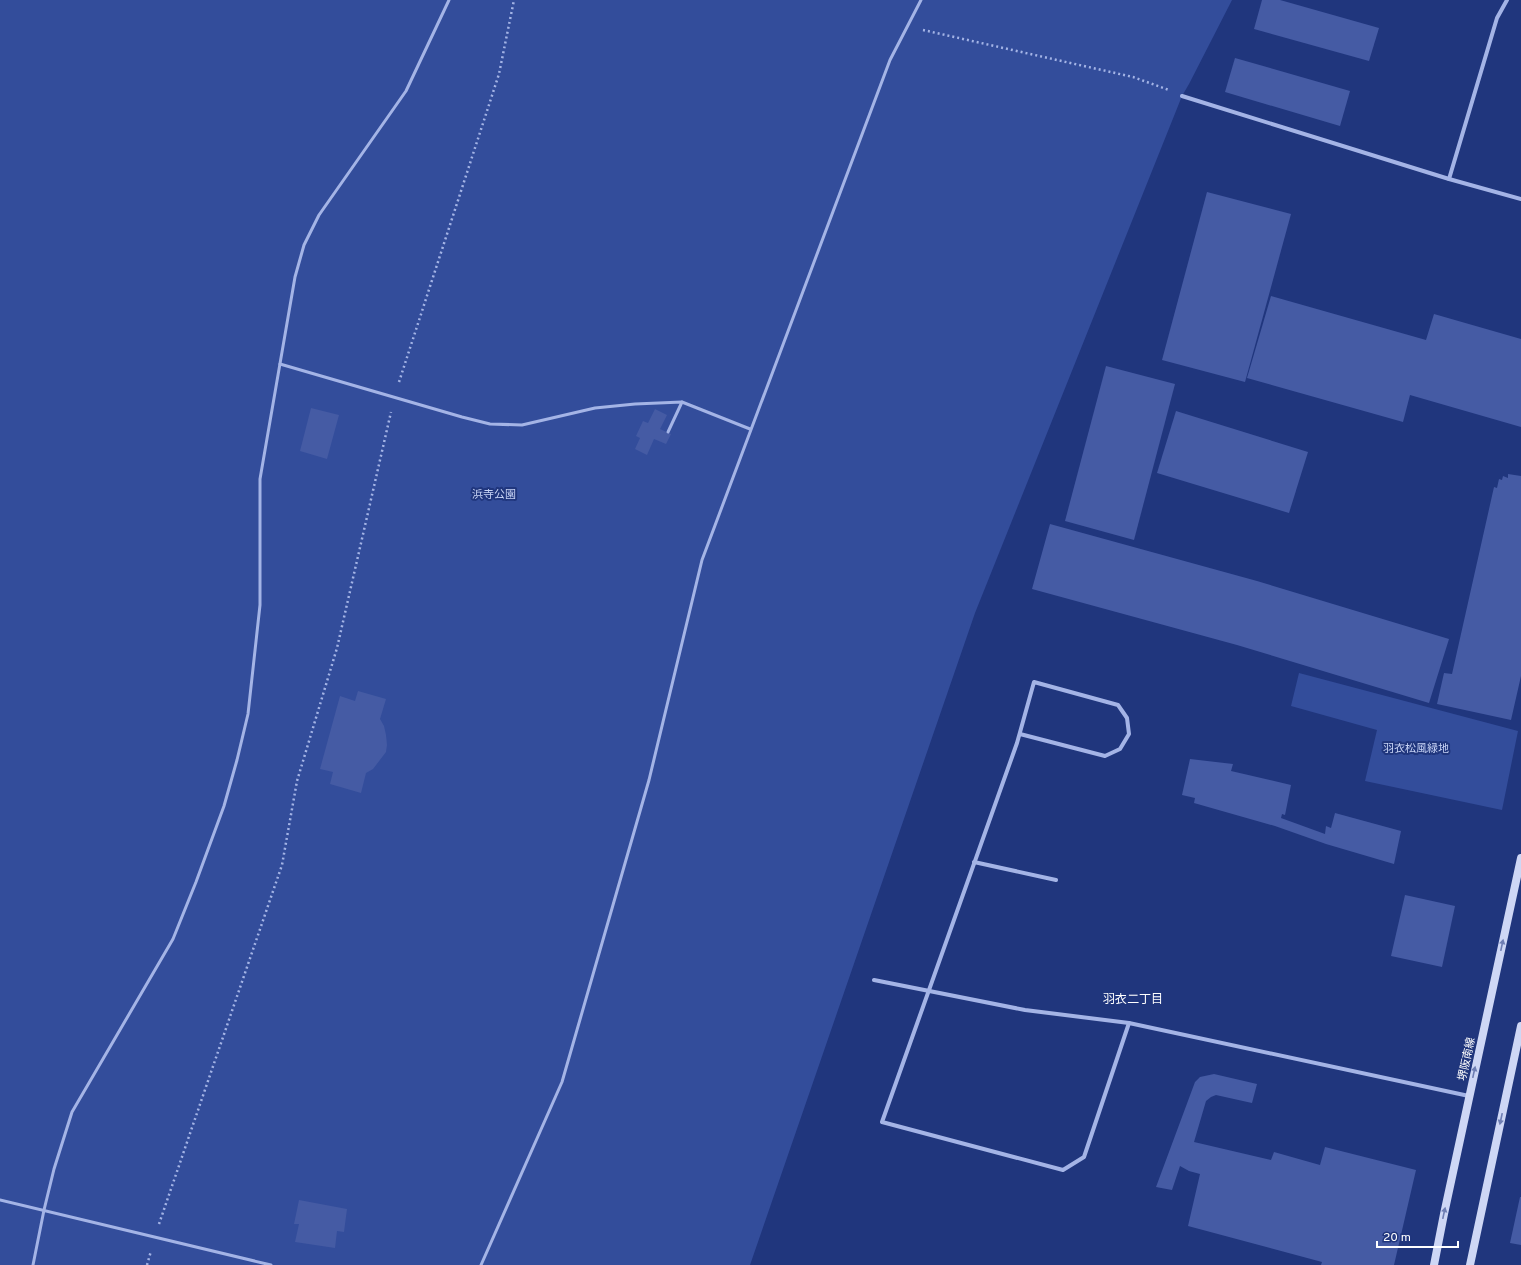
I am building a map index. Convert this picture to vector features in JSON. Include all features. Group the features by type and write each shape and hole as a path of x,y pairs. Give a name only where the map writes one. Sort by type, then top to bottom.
{"main road":[{"name":"堺阪南線","path":"1434,1265 1521,858"},
{"path":"1470,1265 1521,1026"}],"street":[{"path":"1449,179 1497,18 1507,0"},
{"path":"1182,96 1449,179 1521,199"},
{"path":"1020,734 1105,756 1120,749 1129,734 1127,718 1118,705 1034,682 1020,734 882,1122 1063,1170 1084,1158 1129,1023"},
{"path":"974,862 1056,880"},
{"path":"874,980 1024,1010 1129,1023 1469,1096"}],"lane":[{"path":"33,1265 54,1168 72,1112 173,939 224,806 248,714 260,605 260,479 295,277 304,244 319,215 406,91 450,0"},
{"path":"481,1265 562,1082 649,780 702,560 890,60 921,0"},
{"path":"280,364 394,398 490,424 522,425 595,408 635,404 682,402 750,429"},
{"path":"668,432 682,402"},
{"path":"0,1200 271,1265"}],"path":[{"path":"147,1265 155,1237 282,865 298,781 337,648 394,398 499,74 514,0"},
{"path":"907,26 1133,77 1182,96"}],"green space":[{"name":"浜寺公園","path":"0,0 1232,0 1182,96 975,613 750,1265 0,1265"},
{"name":"羽衣松風緑地","path":"1299,673 1518,731 1502,810 1365,781 1377,730 1291,706"}],"building":[{"path":"1262,0 1280,0 1379,28 1369,61 1254,29"},
{"path":"1235,58 1350,91 1340,126 1225,92"},
{"path":"1207,192 1291,214 1245,382 1162,360"},
{"path":"1271,296 1426,340 1434,314 1521,339 1521,427 1410,395 1403,422 1247,378"},
{"path":"1106,366 1175,384 1134,540 1065,521"},
{"path":"311,408 339,415 327,459 300,451"},
{"path":"655,409 667,415 660,429 671,434 666,444 654,439 647,455 635,449 640,438 636,436 643,421 648,423"},
{"path":"1176,411 1308,452 1289,513 1157,473"},
{"path":"1508,474 1521,476 1521,676 1511,720 1437,704 1444,673 1452,674 1494,487 1497,488 1499,479 1502,480 1503,476 1508,478"},
{"path":"1050,524 1257,581 1449,639 1429,703 1237,645 1032,589"},
{"path":"358,691 386,699 380,719 384,726 386,735 386,752 373,769 366,773 361,793 330,784 333,772 320,769 340,696 355,701"},
{"path":"1190,759 1233,764 1231,771 1291,785 1285,815 1282,814 1281,818 1325,834 1326,826 1331,828 1335,813 1401,831 1394,864 1326,844 1275,826 1194,803 1195,798 1182,795"},
{"path":"1405,895 1455,906 1442,967 1391,956"},
{"path":"1214,1074 1257,1084 1252,1103 1216,1095 1211,1097 1206,1101 1194,1142 1271,1160 1274,1152 1320,1165 1325,1147 1416,1170 1394,1265 1321,1265 1322,1262 1188,1226 1200,1174 1189,1171 1180,1166 1172,1190 1156,1187 1195,1082 1200,1077"},
{"path":"1521,1197 1521,1245 1510,1243"},
{"path":"299,1200 347,1209 344,1232 337,1231 335,1248 295,1242 299,1224 294,1224"}],"district":[{"name":"羽衣二丁目","path":"1133,999"}]}
